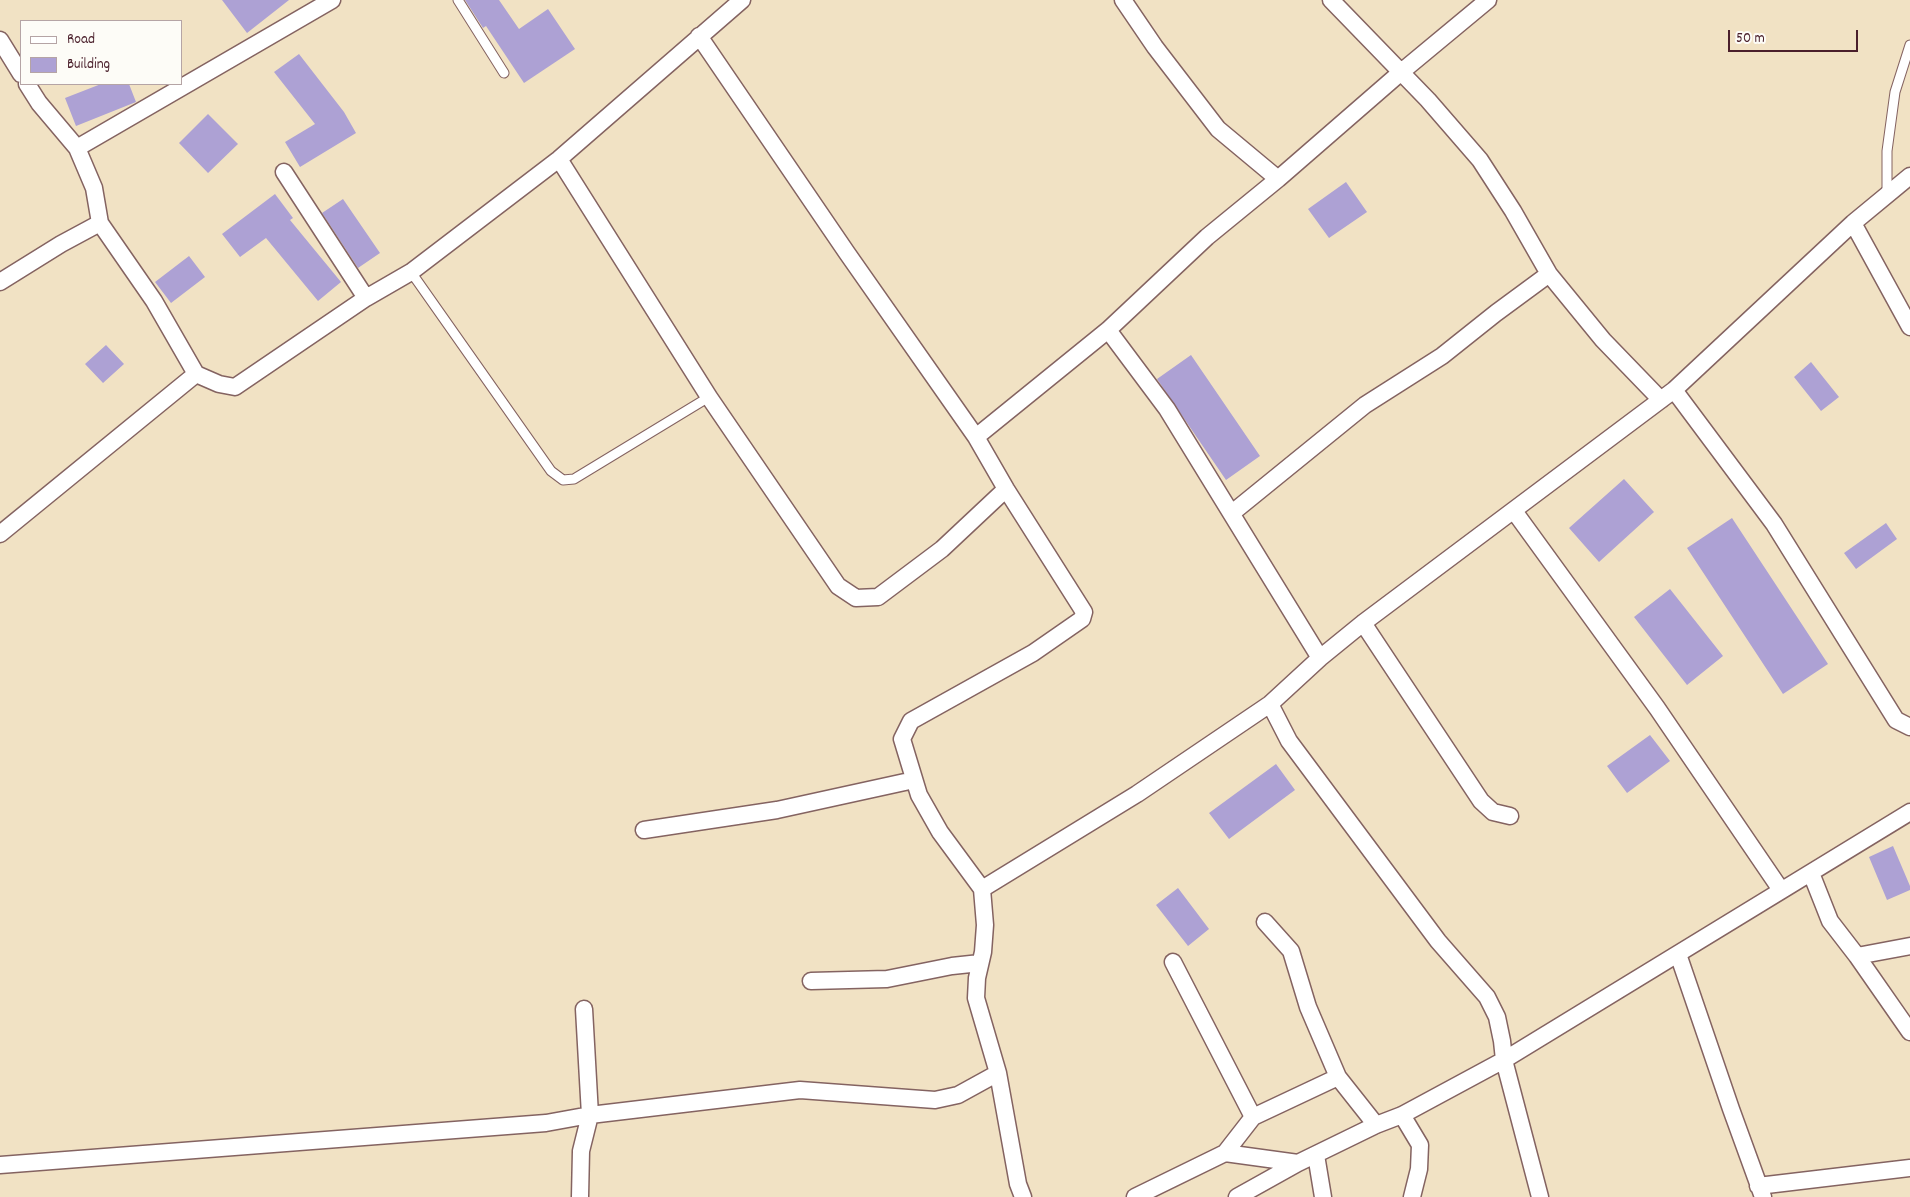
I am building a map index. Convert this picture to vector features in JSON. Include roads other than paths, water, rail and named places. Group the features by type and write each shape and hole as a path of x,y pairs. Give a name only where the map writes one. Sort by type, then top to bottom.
{"street":[{"path":"76,148 332,0"},
{"path":"28,85 76,148 94,188 100,223 154,301 196,374 219,384 235,387 366,298 411,272 559,159 742,0"},
{"path":"1123,0 1155,47 1218,129 1278,179"},
{"path":"1332,0 1400,73 1428,100 1480,160 1513,211 1549,274 1603,340 1667,395 1774,524 1896,720 1910,728"},
{"path":"976,437 1108,330 1207,237 1488,0"},
{"path":"699,36 852,261 976,437 1006,489 1084,612 1084,616 1033,653 911,721 902,739 919,795 940,832 982,889 985,925 976,998 998,1073 1018,1184 1023,1197"},
{"path":"0,40 20,72"},
{"path":"559,159 709,397 838,586 856,598 878,597 942,549 1006,489"},
{"path":"284,172 366,298"},
{"path":"982,889 1137,794 1270,704 1320,658 1363,623 1667,395 1853,223 1910,176"},
{"path":"0,282 61,244 100,223"},
{"path":"1853,223 1910,327"},
{"path":"1232,513 1365,405 1442,356 1549,274"},
{"path":"1108,330 1167,409 1320,658"},
{"path":"0,534 196,374"},
{"path":"1514,511 1657,708 1781,890"},
{"path":"1363,623 1481,801 1493,812 1510,816"},
{"path":"1270,704 1289,741 1438,941 1487,997 1497,1017 1504,1060 1540,1197"},
{"path":"644,830 777,810 914,780"},
{"path":"1237,1197 1298,1163 1402,1115 1504,1060 1910,812"},
{"path":"1811,873 1830,921 1910,1032"},
{"path":"1265,922 1291,951 1308,1007 1338,1077 1376,1126"},
{"path":"1857,956 1910,946"},
{"path":"1678,954 1761,1192 1910,1168"},
{"path":"1173,962 1253,1117"},
{"path":"811,981 887,979 952,966 980,963"},
{"path":"580,1197 581,1151 590,1115 584,1009"},
{"path":"0,1165 546,1123 590,1115 800,1090 935,1100 958,1095 998,1073"},
{"path":"1135,1197 1225,1153 1253,1117 1338,1077"},
{"path":"1402,1115 1420,1144 1419,1169 1412,1197"},
{"path":"1225,1153 1298,1163"},
{"path":"1316,1155 1323,1197"}],"lane":[{"path":"458,0 504,73"},
{"path":"1887,195 1887,151 1895,92 1910,45"},
{"path":"411,272 551,471 563,480 574,479 709,397"}]}
